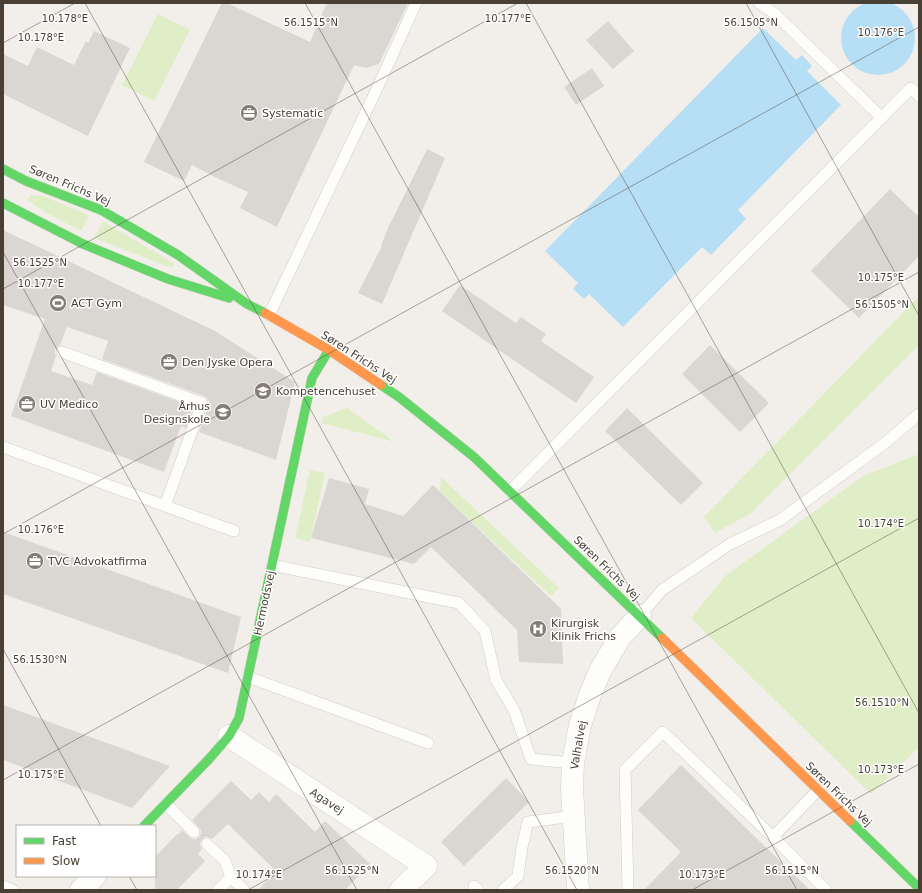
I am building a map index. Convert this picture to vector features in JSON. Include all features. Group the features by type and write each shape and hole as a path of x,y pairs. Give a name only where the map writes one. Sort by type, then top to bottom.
{"street":[{"name":"Søren Frichs Vej","path":"3,169 26,181 101,210 178,255 247,304"},
{"name":"Søren Frichs Vej","path":"3,203 83,244 161,276 247,304 329,350 400,397 474,457 510,491 919,888"},
{"name":"Hermodsvej","path":"145,825 209,759 229,736 239,718 312,378 329,350"},
{"name":"Valhalvej","path":"578,890 572,788 573,763 580,725 600,671 620,637 640,616"},
{"name":"Agavej","path":"229,736 426,866 400,890"},
{"path":"81,890 94,877"}],"lane":[{"path":"269,315 375,93 416,3"},
{"path":"759,3 774,13 882,118"},
{"path":"510,491 911,88 919,96"},
{"path":"62,352 202,403 165,506"},
{"path":"640,616 662,590 730,544 780,520 885,443 919,414"},
{"path":"3,447 234,531"},
{"path":"272,565 459,603 485,631 496,680 514,710 531,759 573,763"},
{"path":"248,677 428,743"},
{"path":"628,890 625,770 663,732 826,890"},
{"path":"773,837 818,790"},
{"path":"166,804 194,832"},
{"path":"503,890 518,876 522,847 528,822 574,816"},
{"path":"207,844 225,861 231,877 244,890"},
{"path":"218,890 231,877"},
{"path":"3,886 13,890"}],"green space":[{"path":"158,14 190,30 154,101 122,85"},
{"path":"31,195 43,196 89,215 82,230 79,230 50,215 27,200"},
{"path":"103,221 175,264 171,268 97,239 96,234"},
{"path":"919,296 919,345 750,514 715,533 704,517"},
{"path":"347,408 395,442 321,423 323,417"},
{"path":"919,454 919,747 871,794 691,618 725,576 863,476"},
{"path":"310,470 325,473 310,542 295,538"},
{"path":"441,477 559,588 551,596 440,492"}],"water":[{"path":"878,1 899,7 909,17 915,38 909,59 899,69 878,75 857,69 847,59 841,38 847,17 857,7"},
{"path":"763,28 796,60 802,55 812,66 807,71 841,105 738,210 746,219 711,255 702,247 623,327 589,294 584,299 573,289 578,283 545,251"}],"building":[{"name":"Systematic","path":"222,3 227,3 310,42 327,3 408,3 379,64 366,68 354,65 277,227 240,208 248,192 192,165 184,181 144,162"},
{"path":"608,21 634,51 613,69 586,40"},
{"path":"94,31 130,48 88,136 3,94 3,54 28,66 37,47 74,65 86,41 88,43"},
{"path":"592,68 604,86 576,105 564,87"},
{"path":"427,149 445,158 382,304 358,293 382,246 388,228"},
{"path":"890,189 919,217 919,256 859,318 811,271"},
{"path":"3,230 215,331 295,382 276,460 199,432 209,405 207,398 102,359 108,341 67,327 60,345 55,350 56,356 51,371 92,385 97,372 193,407 186,428 181,426 164,472 11,416 45,319 3,305"},
{"path":"460,285 516,323 521,317 546,334 541,341 594,377 576,403 442,311"},
{"path":"710,345 769,403 740,432 682,374"},
{"path":"627,408 703,483 681,505 605,431"},
{"path":"329,478 369,489 365,504 403,516 433,485 561,609 563,664 519,662 517,630 431,547 414,564 311,538"},
{"path":"3,532 241,617 228,673 3,594"},
{"path":"3,705 170,766 132,808 3,760"},
{"path":"681,765 810,890 644,890 681,852 638,810"},
{"path":"506,778 529,802 464,866 441,842"},
{"path":"231,781 251,800 259,792 269,802 276,794 315,832 325,821 370,864 345,890 258,890 276,871 228,824 212,839 205,837 202,840 200,846 202,849 198,854 205,861 177,890 155,890 156,856 182,830 192,839 199,837 201,830 192,820"}],"traffic: fast":[{"path":"3,169 26,181 101,210 178,255 247,304 265,313"},
{"path":"3,203 83,244 168,279 229,298"},
{"path":"145,825 209,759 229,736 239,718 312,378 329,350"},
{"path":"381,385 399,397 474,457 662,638"},
{"path":"850,821 919,888"}],"traffic: slow":[{"path":"265,313 329,350 381,385"},
{"path":"662,638 850,821"}],"place":[{"name":"Systematic","path":"249,113"},
{"name":"ACT Gym","path":"58,303"},
{"name":"Den Jyske Opera","path":"169,362"},
{"name":"Kompetencehuset","path":"263,391"},
{"name":"UV Medico","path":"27,404"},
{"name":"Århus Designskole","path":"223,412"},
{"name":"TVC Advokatfirma","path":"35,561"},
{"name":"Kirurgisk Klinik Frichs","path":"538,629"}]}
